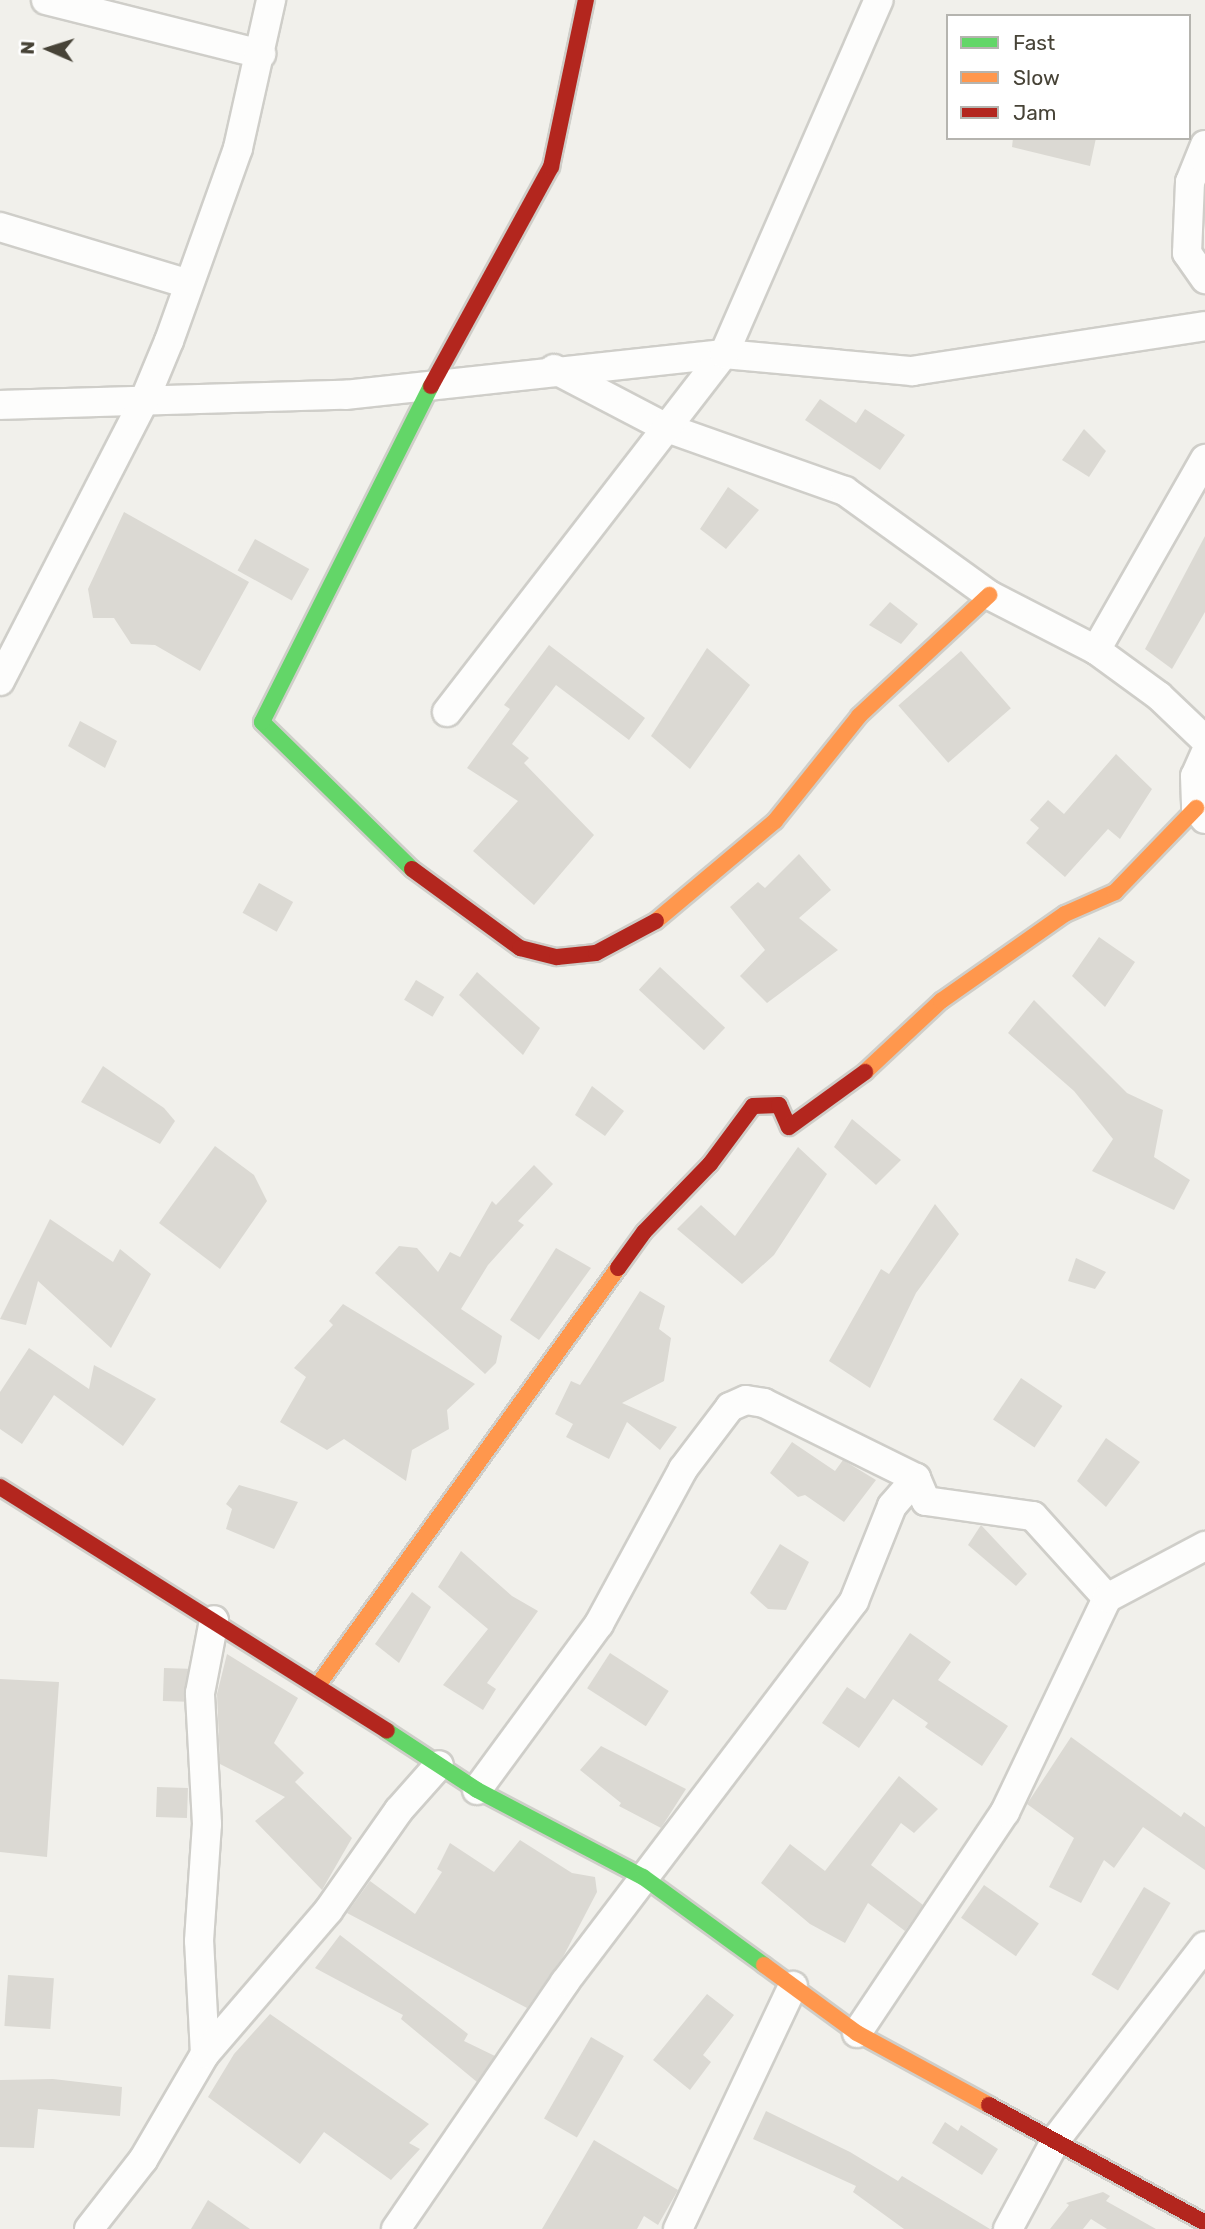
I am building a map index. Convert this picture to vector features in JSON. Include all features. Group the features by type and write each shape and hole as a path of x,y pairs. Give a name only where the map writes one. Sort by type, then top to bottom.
{"street":[{"path":"46,0 261,54"},
{"path":"0,681 144,401 189,284 205,250 238,148 271,0"},
{"path":"586,0 551,167 430,387 262,722 428,884 520,948 557,957 596,953 637,935 675,908 775,821 859,716 989,595"},
{"path":"447,712 724,354 879,0"},
{"path":"1205,145 1190,183 1187,253 1205,279"},
{"path":"0,228 189,284"},
{"path":"0,405 223,401 430,387 554,369 724,354 912,371 1205,326"},
{"path":"554,369 667,428 845,491 989,595 1096,650 1159,696 1205,740"},
{"path":"1096,650 1205,459"},
{"path":"318,1685 644,1232 710,1164 753,1106 779,1105 789,1127 869,1069 941,1001 1065,914 1115,892 1200,813 1195,776 1205,754"},
{"path":"477,1790 599,1624 683,1469 730,1407 746,1400 764,1403 916,1478 926,1502 1034,1516 1107,1598"},
{"path":"396,2229 565,1982 853,1601 892,1506 916,1478"},
{"path":"0,1487 318,1685 477,1790 643,1877 857,2032 1056,2138 1205,2223"},
{"path":"857,2032 1005,1812 1107,1598 1205,1546"},
{"path":"205,2054 199,1941 207,1824 200,1693 214,1620"},
{"path":"89,2229 143,2160 205,2054 328,1911 399,1810 439,1765"},
{"path":"1008,2229 1056,2138 1205,1946"},
{"path":"678,2229 793,1986"}],"building":[{"path":"1013,140 1096,140 1090,166 1012,147"},
{"path":"820,399 856,423 865,409 905,435 880,470 805,420"},
{"path":"1084,429 1106,451 1089,477 1062,460"},
{"path":"728,487 759,510 726,549 700,529"},
{"path":"124,512 249,582 200,671 155,645 131,644 114,618 93,618 88,589"},
{"path":"1205,536 1205,612 1172,669 1145,649"},
{"path":"255,539 309,569 292,601 238,570"},
{"path":"890,602 918,624 901,644 869,625"},
{"path":"549,645 645,718 629,740 556,685 512,744 529,758 524,763 594,835 534,905 473,851 518,801 467,768 510,709 504,705"},
{"path":"707,648 750,685 690,769 651,736"},
{"path":"961,651 1011,708 948,763 898,705"},
{"path":"80,721 117,741 105,768 68,746"},
{"path":"1116,754 1152,789 1120,839 1108,829 1065,877 1026,843 1039,828 1030,820 1048,800 1064,814"},
{"path":"799,854 831,890 799,918 838,950 767,1003 740,976 765,950 730,907 758,882 765,888"},
{"path":"259,883 293,902 277,932 243,913"},
{"path":"1099,937 1135,962 1105,1007 1072,976"},
{"path":"660,967 725,1028 704,1050 639,990"},
{"path":"477,972 540,1028 523,1055 459,995"},
{"path":"416,980 444,997 432,1017 404,1000"},
{"path":"1034,1000 1127,1093 1163,1110 1154,1157 1190,1180 1174,1210 1092,1171 1113,1139 1074,1091 1008,1033"},
{"path":"103,1066 164,1108 175,1121 160,1144 81,1102"},
{"path":"592,1086 624,1111 605,1136 575,1115"},
{"path":"852,1119 901,1160 876,1185 834,1147"},
{"path":"215,1146 254,1175 267,1201 220,1269 159,1223"},
{"path":"798,1147 827,1174 774,1255 742,1284 677,1229 701,1205 735,1236"},
{"path":"534,1165 553,1184 518,1221 524,1225 488,1265 461,1309 502,1336 496,1363 485,1374 375,1273 399,1246 417,1248 438,1272 450,1252 460,1257 492,1201 496,1205"},
{"path":"935,1204 959,1234 916,1293 870,1388 829,1361 881,1269 889,1274"},
{"path":"50,1219 113,1262 120,1249 151,1274 111,1348 38,1281 26,1325 0,1319"},
{"path":"556,1248 591,1268 539,1340 510,1320"},
{"path":"1076,1258 1106,1272 1095,1289 1068,1281"},
{"path":"640,1291 665,1306 659,1329 671,1338 664,1381 622,1403 677,1427 660,1450 627,1422 609,1459 566,1437 573,1424 555,1414 571,1381 580,1385"},
{"path":"343,1304 475,1384 447,1410 449,1429 412,1450 406,1481 344,1439 327,1450 280,1422 306,1377 294,1368 333,1325 329,1321"},
{"path":"29,1348 89,1389 94,1365 156,1399 123,1446 54,1395 22,1444 0,1429 0,1392"},
{"path":"1021,1378 1062,1406 1034,1447 993,1419"},
{"path":"1106,1438 1140,1462 1106,1507 1077,1481"},
{"path":"792,1442 835,1471 843,1460 876,1480 844,1522 805,1495 798,1497 770,1473"},
{"path":"239,1485 298,1502 274,1549 226,1529 232,1509 226,1504"},
{"path":"981,1525 1027,1574 1016,1586 968,1545"},
{"path":"780,1544 809,1562 786,1610 768,1609 750,1593"},
{"path":"461,1551 512,1596 538,1611 487,1683 496,1689 483,1710 443,1685 488,1629 438,1587"},
{"path":"412,1592 431,1607 399,1663 375,1644"},
{"path":"910,1633 951,1662 938,1680 1008,1726 982,1766 925,1727 928,1723 893,1699 859,1748 822,1723 847,1687 865,1699"},
{"path":"610,1653 669,1691 646,1726 587,1688"},
{"path":"227,1654 298,1698 274,1743 304,1773 295,1782 352,1838 322,1890 255,1821 285,1797 220,1764 217,1694"},
{"path":"164,1668 188,1669 187,1702 163,1701"},
{"path":"0,1679 59,1682 47,1857 0,1852"},
{"path":"1071,1737 1181,1817 1184,1812 1205,1827 1205,1870 1143,1827 1114,1868 1104,1860 1081,1903 1049,1887 1074,1838 1027,1804"},
{"path":"601,1746 686,1789 661,1828 619,1806 621,1803 580,1770"},
{"path":"899,1776 938,1809 914,1833 901,1823 871,1865 923,1905 905,1931 868,1903 845,1943 810,1924 761,1883 790,1844 825,1871"},
{"path":"157,1787 188,1788 187,1818 156,1817"},
{"path":"520,1840 572,1873 595,1877 597,1892 563,1957 527,2008 347,1913 370,1881 415,1914 442,1872 437,1869 450,1843 494,1872"},
{"path":"984,1885 1039,1923 1016,1956 961,1918"},
{"path":"1144,1887 1171,1903 1118,1990 1091,1974"},
{"path":"340,1935 468,2034 464,2041 495,2056 477,2082 401,2019 403,2015 315,1968"},
{"path":"8,1975 54,1978 50,2029 4,2026"},
{"path":"707,1994 734,2015 703,2055 711,2062 690,2090 653,2060"},
{"path":"270,2014 429,2124 409,2143 420,2149 391,2180 324,2132 300,2164 208,2097 234,2054"},
{"path":"591,2037 624,2056 577,2137 544,2118"},
{"path":"53,2079 122,2087 120,2116 38,2109 34,2148 0,2147 0,2080"},
{"path":"766,2111 850,2152 898,2181 902,2176 990,2229 904,2229 853,2192 856,2186 753,2139"},
{"path":"945,2122 958,2131 961,2125 998,2149 982,2175 932,2143"},
{"path":"594,2140 678,2190 658,2225 644,2216 637,2229 542,2229"},
{"path":"1103,2192 1110,2196 1106,2201 1156,2229 1107,2229 1091,2219 1083,2229 1050,2229 1069,2205 1066,2203"},
{"path":"208,2200 250,2229 191,2229"}],"traffic: fast":[{"path":"412,869 262,722 431,386"},
{"path":"387,1731 477,1790 643,1877 764,1965"}],"traffic: slow":[{"path":"656,921 775,821 859,716 989,595"},
{"path":"865,1072 941,1001 1065,914 1115,892 1196,808"},
{"path":"318,1685 618,1268"},
{"path":"764,1965 857,2033 989,2105"}],"traffic: jam":[{"path":"431,386 551,167 586,0"},
{"path":"412,869 520,948 557,957 596,953 656,921"},
{"path":"618,1268 644,1232 710,1164 753,1106 779,1105 789,1127 865,1072"},
{"path":"0,1487 387,1731"},
{"path":"989,2105 1205,2223"}]}
